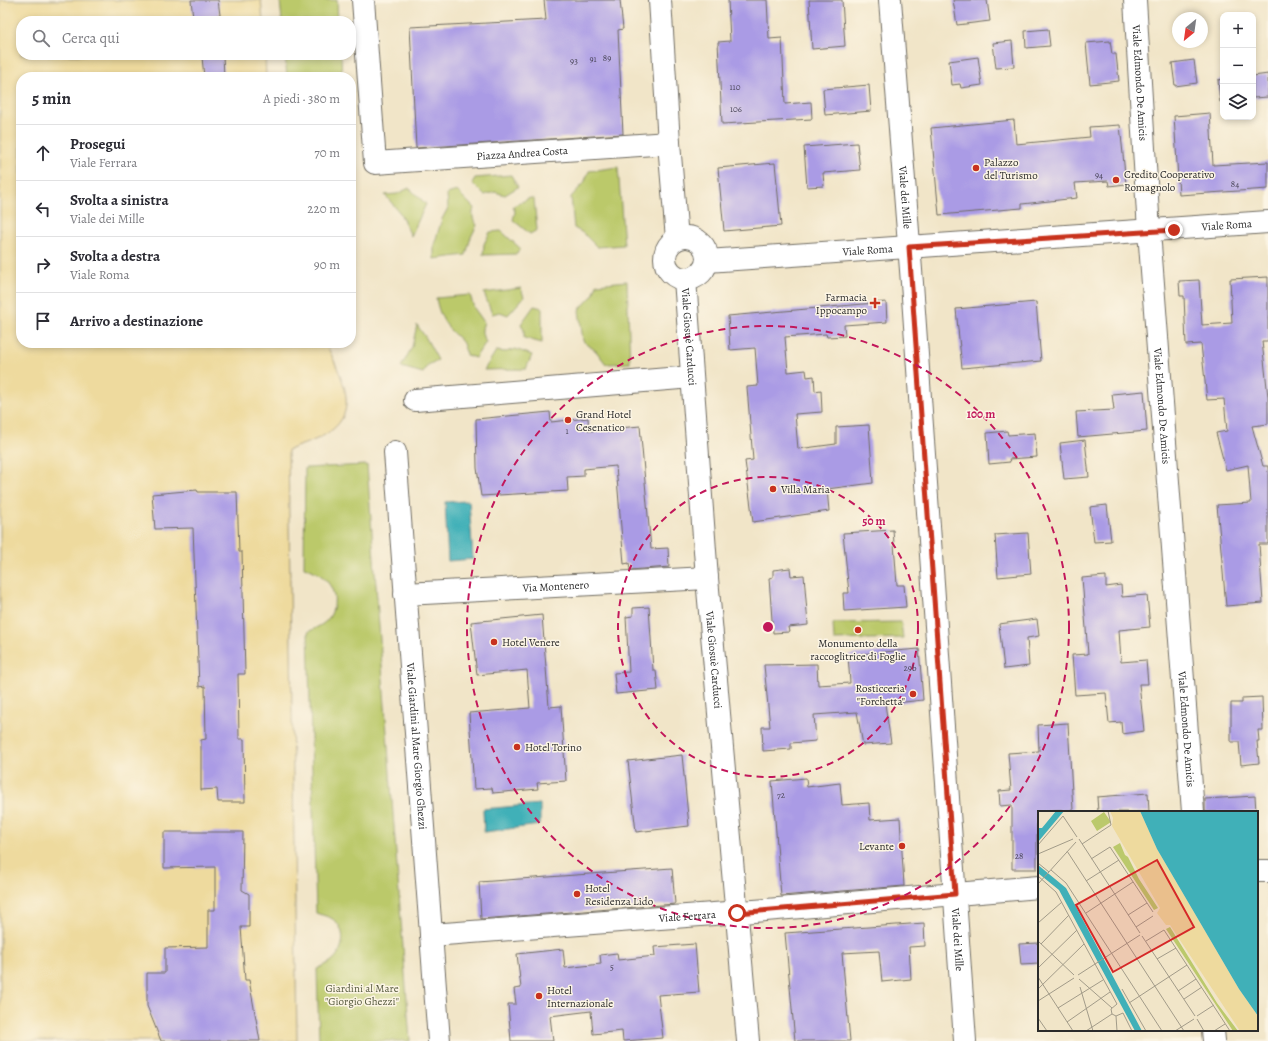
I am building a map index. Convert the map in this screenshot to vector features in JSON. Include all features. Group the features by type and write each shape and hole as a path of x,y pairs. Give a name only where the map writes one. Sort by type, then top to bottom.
{"street":[{"name":"Piazza Andrea Costa","path":"363,0 375,163 669,143"},
{"path":"660,0 677,239"},
{"name":"Viale dei Mille","path":"890,0 909,247 965,1041"},
{"name":"Viale Edmondo De Amicis","path":"1134,0 1148,231 1193,811"},
{"name":"Viale Roma","path":"707,261 1268,222"},
{"path":"690,237 701,243 707,255 707,261 702,272 691,279 685,279 672,274 665,262 667,249 677,239 690,237"},
{"name":"Viale Giosuè Carducci","path":"685,279 707,578 748,1041"},
{"path":"416,400 692,377"},
{"name":"Viale Giardini al Mare Giorgio Ghezzi","path":"395,452 440,1041"},
{"name":"Via Montenero","path":"405,594 707,578"},
{"name":"Viale Ferrara","path":"431,935 737,913 1038,887"},
{"path":"1213,1031 1214,1041"}],"green space":[{"path":"280,0 337,0 338,16 282,16"},
{"path":"285,60 341,60 342,72 287,72"},
{"path":"618,167 624,245 597,247 583,233 574,228 571,197 584,183 589,171"},
{"path":"511,175 518,187 505,195 495,192 484,195 472,183 475,178"},
{"path":"409,188 426,204 411,236 400,213 385,195 397,194"},
{"path":"457,191 474,208 473,217 477,225 471,237 466,255 434,259 434,245 442,219 448,208 447,194"},
{"path":"530,198 534,199 537,230 530,234 513,220 515,212 513,206"},
{"path":"501,231 520,248 517,254 483,255 484,244 490,232"},
{"path":"627,281 630,363 606,364 596,351 583,341 579,310 593,295 597,284"},
{"path":"521,288 524,297 508,315 500,312 492,314 484,293"},
{"path":"470,295 474,308 484,322 482,332 486,342 475,358 466,355 464,345 451,331 440,313 436,298"},
{"path":"534,306 542,308 542,343 524,338 524,330 521,324"},
{"path":"417,325 438,360 428,365 423,373 401,367 412,347"},
{"path":"515,349 532,355 526,369 484,370 496,351 506,352"},
{"name":"Giardini al Mare \"Giorgio Ghezzi\"","path":"367,465 410,1041 319,1041 317,969 334,959 338,954 343,938 340,927 336,922 331,918 316,913 308,632 320,626 328,619 333,608 334,599 330,585 325,579 312,570 304,567 305,468"},
{"path":"901,622 903,638 834,640 833,623"}],"sand":[{"path":"0,0 261,0 263,16 16,16 16,60 265,60 266,72 16,72 16,348 328,348 338,369 346,395 346,407 342,418 333,429 319,438 288,450 297,1041 0,1041"}],"water":[{"path":"469,501 473,559 448,561 445,502"},
{"path":"540,804 540,825 484,832 483,809"}],"building":[{"path":"191,0 218,0 220,15 193,16"},
{"path":"544,0 620,0 623,29 618,30 623,134 416,148 410,27 546,20"},
{"path":"728,0 767,0 769,39 782,38 785,104 811,102 812,119 722,124 718,42 730,41"},
{"path":"809,0 842,0 845,46 812,49"},
{"path":"953,0 987,0 990,21 957,25"},
{"path":"1048,29 1050,46 1026,48 1025,31"},
{"path":"1012,41 1014,67 996,68 993,43"},
{"path":"1110,41 1112,54 1116,54 1119,81 1090,84 1086,43"},
{"path":"978,57 982,85 961,88 960,84 952,85 949,61"},
{"path":"202,60 223,60 224,72 204,72"},
{"path":"1194,60 1197,83 1175,86 1172,63"},
{"path":"1268,74 1268,97 1256,98 1256,76"},
{"path":"1218,80 1220,80 1220,102"},
{"path":"869,85 871,111 825,115 823,89"},
{"path":"1210,113 1213,165 1268,162 1268,189 1179,195 1174,116"},
{"path":"1014,120 1016,144 1090,137 1089,127 1120,125 1126,184 1109,186 1108,181 1075,183 1077,198 1022,204 1022,208 939,215 931,128"},
{"path":"857,143 860,170 823,173 824,186 807,187 804,147"},
{"path":"775,163 781,226 724,231 718,168"},
{"path":"1268,277 1268,341 1262,341 1268,397 1268,424 1252,426 1263,466 1268,466 1268,544 1259,544 1263,603 1226,606 1217,505 1251,503 1248,465 1226,470 1216,433 1227,431 1224,399 1207,400 1201,344 1186,345 1184,296 1180,296 1179,281 1199,280 1202,325 1232,323 1230,279"},
{"path":"886,302 887,322 844,325 845,336 827,337 826,334 785,337 788,372 806,370 807,377 814,376 815,391 821,390 822,412 795,414 798,449 836,444 836,427 869,425 873,483 827,489 829,511 753,522 745,461 753,460 747,387 758,386 755,348 730,350 728,316"},
{"path":"1036,302 1041,361 962,368 956,309"},
{"path":"1144,391 1147,431 1078,437 1076,412 1114,410 1112,394"},
{"path":"550,412 551,422 588,418 589,431 640,426 651,549 668,548 669,567 630,570 629,563 624,564 616,466 584,469 584,476 567,477 568,491 481,496 477,468 476,419"},
{"path":"1007,431 1008,435 1035,433 1037,457 1009,459 1010,462 989,464 987,433"},
{"path":"1085,440 1089,477 1064,479 1060,443"},
{"path":"197,490 198,492 237,492 239,552 242,552 245,674 238,674 239,739 244,739 245,802 218,802 217,789 201,790 201,740 206,739 205,686 199,687 193,528 155,529 152,494"},
{"path":"1107,505 1111,541 1094,542 1090,507"},
{"path":"893,530 897,585 904,585 906,607 844,611 843,593 849,593 843,533"},
{"path":"1028,533 1031,574 998,577 995,535"},
{"path":"790,568 791,576 804,575 808,625 788,627 789,632 773,633 769,578 773,577 773,570"},
{"path":"1106,576 1106,587 1121,585 1122,597 1147,595 1150,627 1119,630 1121,662 1146,660 1148,684 1139,684 1144,731 1122,734 1121,722 1109,723 1106,693 1075,695 1072,655 1088,654 1082,578"},
{"path":"649,607 653,670 656,670 658,690 616,694 614,673 629,672 626,617 633,616 633,608"},
{"name":"Hotel Torino","path":"542,615 549,707 561,706 566,781 537,783 538,789 493,793 492,788 474,789 469,713 530,708 527,670 477,675 471,622"},
{"path":"1037,619 1039,636 1027,638 1029,666 1004,669 999,624"},
{"path":"919,649 923,700 885,704 891,743 863,745 857,712 814,715 816,741 791,743 791,749 763,751 762,727 770,727 764,665 817,664 818,685 850,683 848,655"},
{"path":"1262,697 1263,730 1258,730 1259,741 1257,741 1259,763 1241,765 1239,742 1231,742 1231,703 1242,703 1242,698"},
{"path":"1068,723 1073,810 1038,811 1037,869 1012,869 1012,805 1000,806 999,791 1011,790 1008,753 1039,751 1038,725"},
{"path":"682,755 689,826 636,832 628,761"},
{"path":"806,778 807,787 840,783 842,805 869,803 870,820 900,818 904,886 781,896 772,781"},
{"path":"1148,793 1149,811 1098,811 1097,797"},
{"path":"1255,796 1256,811 1205,811 1205,799"},
{"path":"164,832 243,832 242,890 249,894 249,927 241,927 245,980 249,980 260,1041 161,1041 147,1006 147,973 165,973 165,948 208,947 208,910 215,910 215,867 164,868"},
{"name":"Hotel Residenza Lido","path":"672,868 675,904 481,919 479,882"},
{"path":"924,923 925,946 909,947 911,979 882,982 879,951 842,953 850,1041 795,1041 785,933"},
{"path":"1038,943 1038,964 1021,965 1019,944"},
{"path":"695,944 699,992 658,995 663,1038 623,1041 622,1031 593,1034 591,1011 550,1016 553,1041 511,1041 508,1004 516,1004 514,989 521,988 517,954 563,949 565,968 601,964 600,955 617,953 618,960 655,956 654,947"}],"place":[{"name":"Palazzo del Turismo","path":"976,168"},
{"name":"Credito Cooperativo Romagnolo","path":"1116,180"},
{"name":"Farmacia Ippocampo","path":"875,303"},
{"name":"Grand Hotel Cesenatico","path":"568,420"},
{"name":"Villa Maria","path":"773,489"},
{"name":"Monumento della raccoglitrice di Foglie","path":"858,630"},
{"name":"Hotel Venere","path":"494,642"},
{"name":"Rosticceria \"Forchetta\"","path":"913,694"},
{"name":"Hotel Torino","path":"517,747"},
{"name":"Levante","path":"902,846"},
{"name":"Hotel Residenza Lido","path":"577,894"},
{"name":"Hotel Internazionale","path":"539,996"}],"route":[{"path":"737,913 955,894 909,247 1174,230"}]}
